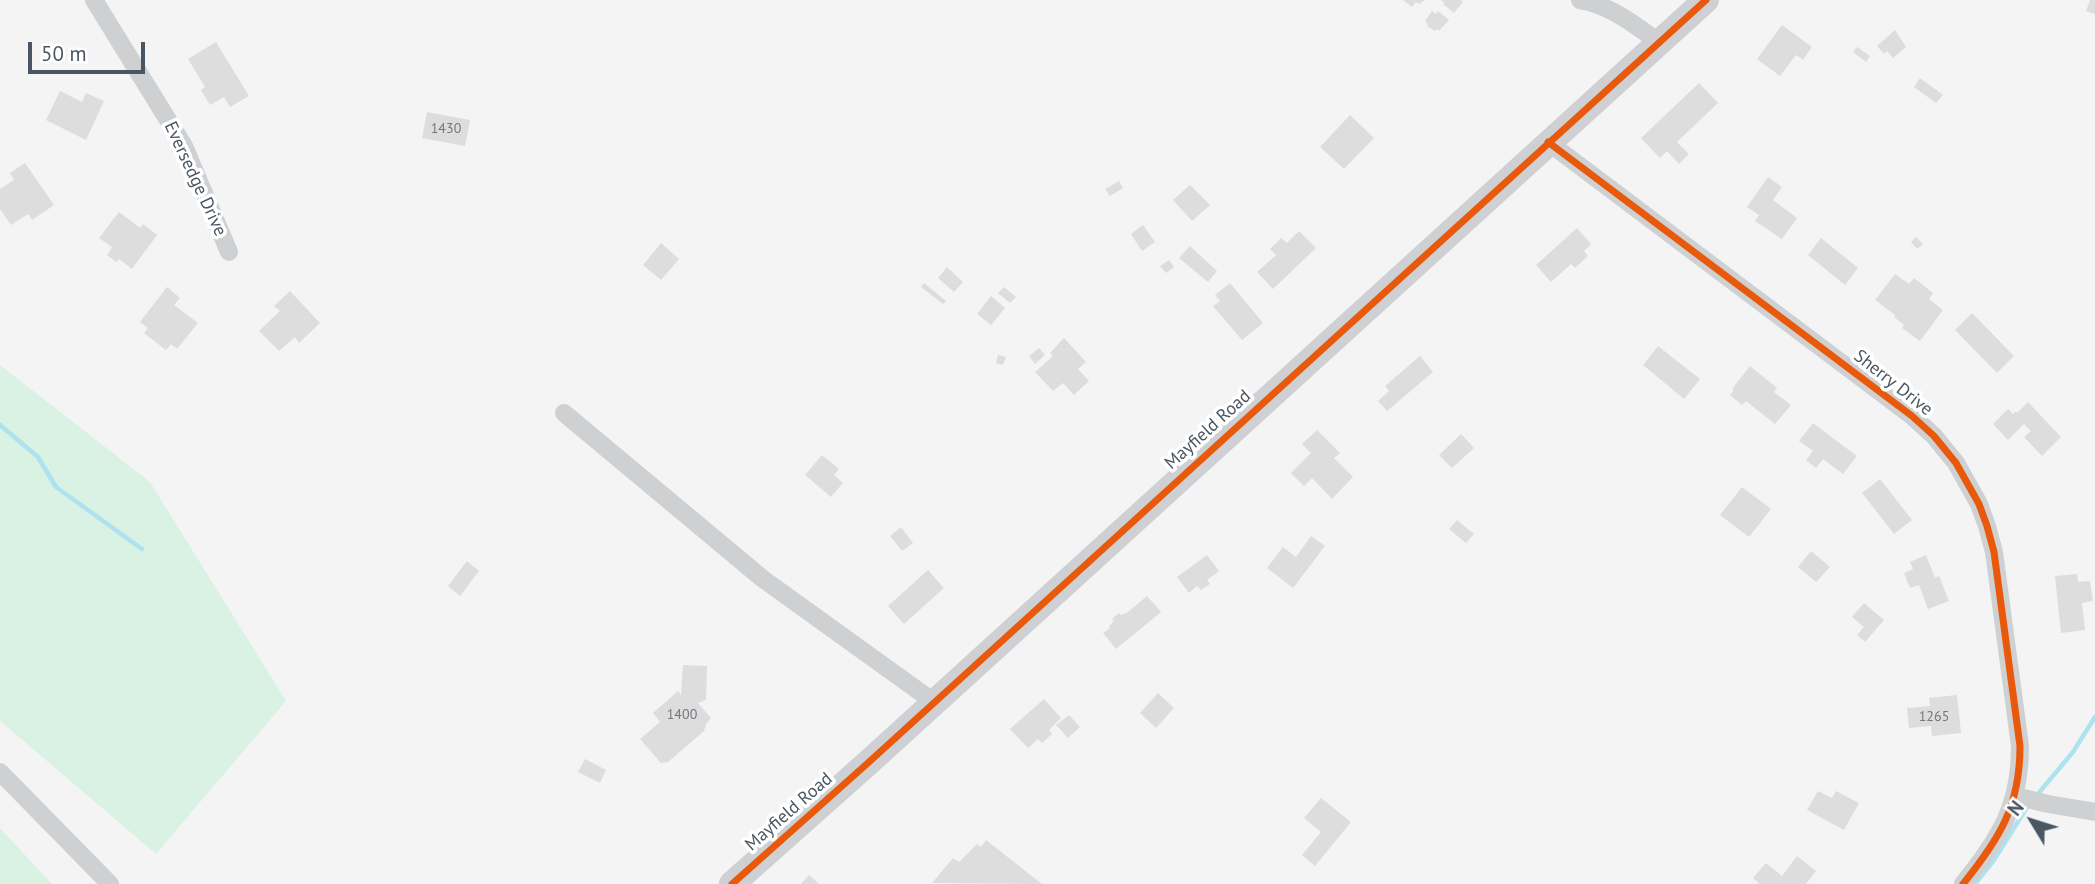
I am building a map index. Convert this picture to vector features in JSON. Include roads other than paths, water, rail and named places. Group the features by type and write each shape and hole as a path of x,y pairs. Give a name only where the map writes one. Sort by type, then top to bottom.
{"street":[{"name":"Eversedge Drive","path":"94,0 184,146 229,252"},
{"path":"1580,0 1596,3 1633,23 1660,43"},
{"name":"Mayfield Road","path":"732,884 1706,0"},
{"name":"Sherry Drive","path":"1548,142 1912,416 1934,436 1956,463 1979,504 1994,552 2020,746 2020,772 2016,796 2006,825 1963,884"},
{"path":"564,413 763,579 934,702"},
{"path":"0,772 110,884"},
{"path":"2016,796 2095,812"}],"waterway":[{"path":"0,425 38,457 56,487 142,549"},
{"path":"2037,795 2073,752 2095,717"},
{"path":"1975,884 1994,860 2029,804"}]}
